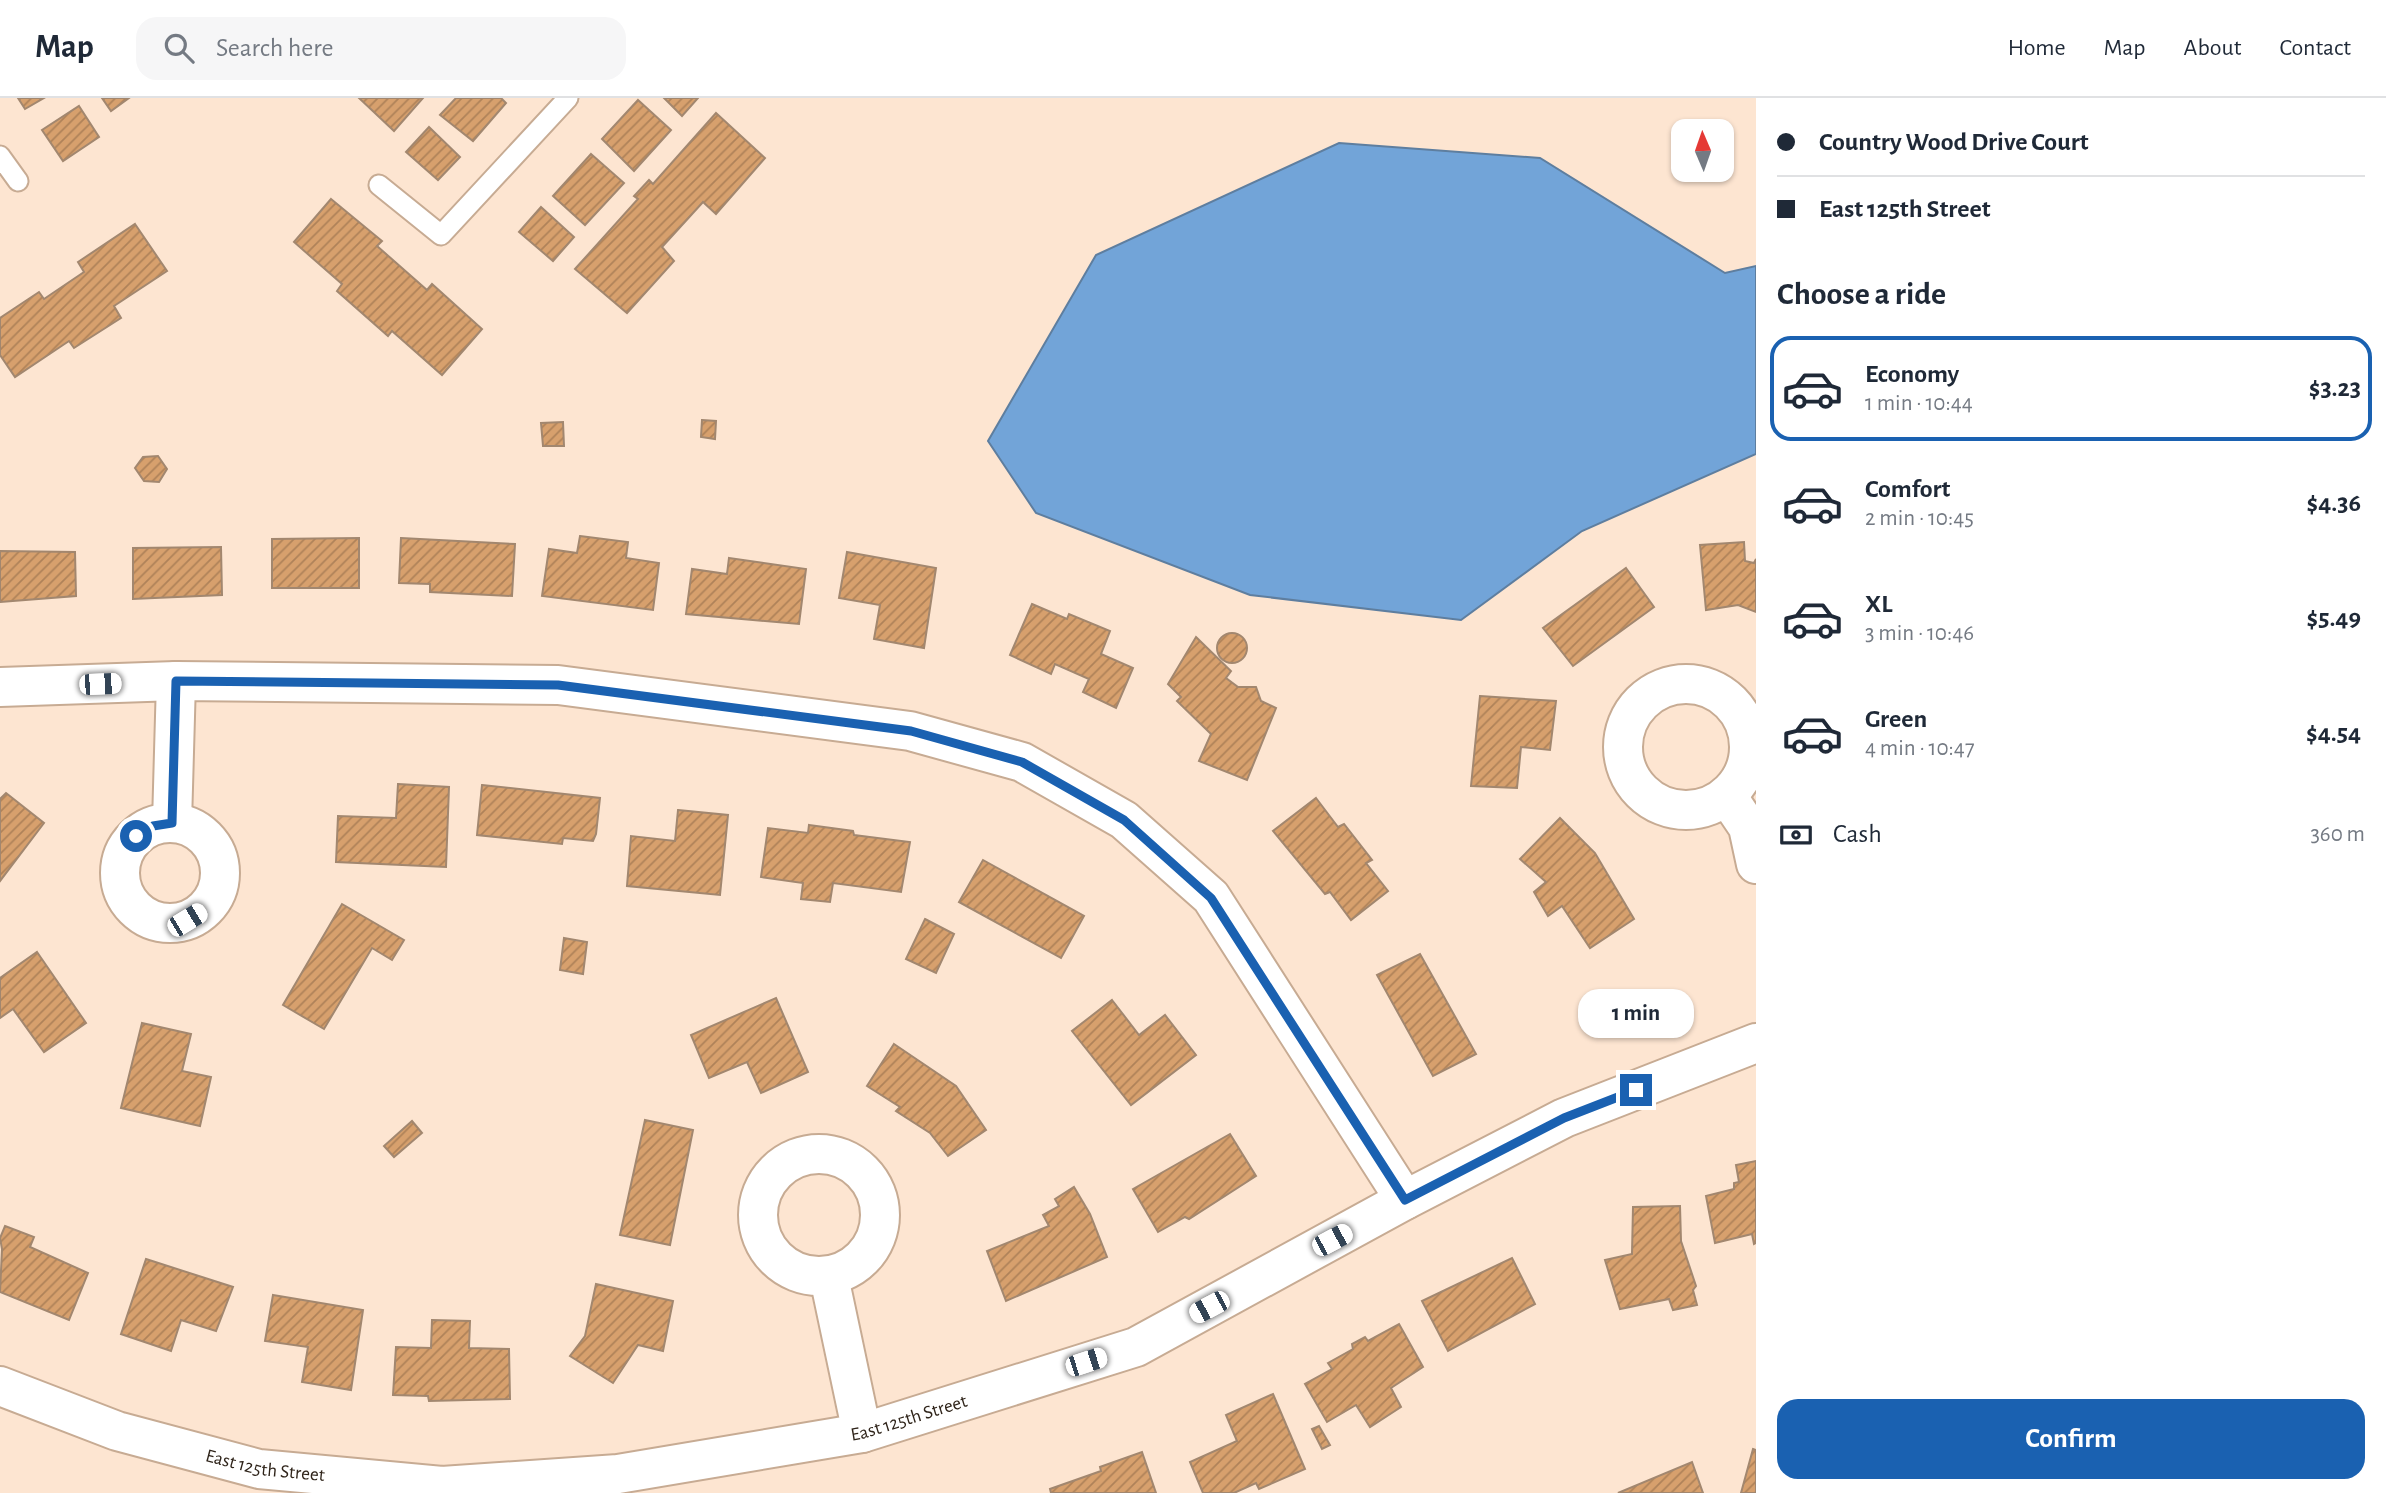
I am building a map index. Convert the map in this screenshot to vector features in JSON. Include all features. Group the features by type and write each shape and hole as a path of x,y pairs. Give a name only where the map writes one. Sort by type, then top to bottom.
{"street":[{"path":"0,687 176,681 558,685 911,731 1022,762 1124,820 1211,898 1405,1200"},
{"path":"172,823 176,681"},
{"path":"1727,796 1748,827 1756,864"},
{"name":"East 125th Street","path":"0,1386 117,1431 259,1469 442,1486 619,1483 862,1433 1136,1347 1405,1200 1564,1118 1756,1042"},
{"path":"830,1277 862,1433"}],"lane":[{"path":"379,185 442,235 568,98"},
{"path":"0,156 18,181"}],"water":[{"path":"1339,143 1540,158 1725,273 1756,266 1756,454 1582,531 1461,620 1250,595 1036,513 988,441 1096,255"}],"building":[{"path":"18,98 44,98 25,109"},
{"path":"102,98 129,98 111,111"},
{"path":"359,98 423,98 394,131"},
{"path":"456,98 501,98 506,103 473,141 440,115"},
{"path":"664,98 698,98 682,116"},
{"path":"638,100 671,130 634,171 602,139"},
{"path":"79,106 99,137 63,161 42,130"},
{"path":"716,113 765,158 716,214 703,202 662,247 674,261 627,313 575,269 638,199 634,196 649,180 653,184"},
{"path":"429,127 460,157 438,180 406,152"},
{"path":"591,154 624,183 585,225 553,196"},
{"path":"331,199 382,241 377,246 427,290 432,284 482,329 442,375 392,331 388,336 337,291 342,284 294,242"},
{"path":"541,207 574,237 553,261 519,232"},
{"path":"135,224 167,271 114,306 121,318 74,348 69,341 15,377 0,355 0,318 39,292 44,299 84,272 78,262"},
{"path":"702,420 716,421 715,439 701,437"},
{"path":"563,422 564,446 543,446 541,423"},
{"path":"158,456 167,469 159,482 144,481 135,468 143,457"},
{"path":"580,536 628,542 626,558 659,563 653,610 542,596 549,549 577,553"},
{"path":"359,538 359,588 272,588 272,539"},
{"path":"401,538 515,544 512,596 430,592 430,584 399,583"},
{"path":"1744,542 1745,561 1754,563 1756,559 1756,612 1738,605 1706,610 1700,545"},
{"path":"221,547 222,595 133,599 133,548"},
{"path":"0,551 75,552 76,596 0,602"},
{"path":"847,552 936,568 924,648 874,639 880,605 839,598"},
{"path":"729,558 806,569 799,624 686,614 692,569 727,574"},
{"path":"1626,568 1654,607 1573,666 1543,628"},
{"path":"1032,604 1067,619 1069,614 1110,631 1101,654 1133,668 1116,708 1083,692 1089,679 1055,664 1051,674 1010,655"},
{"path":"1232,633 1238,634 1246,642 1246,654 1238,662 1232,663 1226,662 1218,654 1217,648 1218,642 1226,634"},
{"path":"1196,637 1231,671 1226,678 1238,687 1256,687 1261,701 1276,708 1247,780 1199,761 1211,734 1177,701 1181,697 1168,684"},
{"path":"1480,696 1556,701 1550,750 1521,747 1517,788 1471,786"},
{"path":"398,784 449,787 446,867 336,862 338,816 396,818"},
{"path":"482,785 600,798 593,841 563,838 562,844 477,835"},
{"path":"6,793 44,823 0,881 0,799"},
{"path":"1316,798 1338,827 1344,824 1372,860 1366,863 1388,891 1351,920 1330,892 1325,894 1273,831"},
{"path":"678,810 728,815 720,895 627,886 631,836 675,841"},
{"path":"1560,818 1595,853 1634,919 1590,948 1562,906 1548,916 1534,892 1546,882 1520,859"},
{"path":"809,825 853,831 854,835 910,842 901,892 833,883 830,902 801,899 803,883 761,877 768,828 808,833"},
{"path":"983,860 1084,916 1061,958 959,902"},
{"path":"342,904 404,940 392,960 372,948 324,1029 283,1005"},
{"path":"925,919 954,934 936,973 906,959"},
{"path":"564,938 587,942 583,974 560,970"},
{"path":"37,952 86,1023 44,1052 13,1009 0,1018 0,978"},
{"path":"1420,954 1476,1054 1433,1076 1377,975"},
{"path":"776,998 808,1072 761,1093 747,1062 709,1078 691,1035"},
{"path":"1112,1000 1139,1035 1165,1015 1196,1055 1131,1105 1072,1031"},
{"path":"142,1023 191,1034 182,1071 211,1077 200,1126 121,1108"},
{"path":"894,1044 956,1086 986,1130 948,1156 930,1133 896,1111 900,1107 867,1086"},
{"path":"645,1120 693,1130 670,1245 620,1235"},
{"path":"412,1121 422,1133 394,1157 384,1146"},
{"path":"1230,1134 1256,1176 1189,1219 1185,1217 1158,1232 1133,1189"},
{"path":"1756,1161 1756,1243 1754,1244 1752,1234 1715,1243 1706,1196 1734,1189 1734,1183 1739,1182 1736,1165"},
{"path":"1074,1187 1090,1214 1107,1257 1006,1301 987,1251 1049,1226 1043,1215 1059,1206 1055,1199"},
{"path":"1680,1206 1681,1241 1696,1286 1693,1290 1697,1305 1673,1310 1669,1299 1620,1309 1605,1260 1632,1254 1633,1207"},
{"path":"5,1226 34,1237 30,1247 88,1273 69,1320 0,1292 0,1238"},
{"path":"1512,1258 1535,1304 1448,1351 1422,1301"},
{"path":"146,1259 233,1287 216,1331 181,1320 171,1351 121,1334"},
{"path":"596,1284 673,1301 663,1351 638,1345 613,1383 570,1356 585,1336"},
{"path":"273,1295 363,1310 351,1390 302,1382 308,1347 265,1341"},
{"path":"432,1320 470,1321 469,1348 509,1349 510,1399 429,1401 428,1396 393,1395 396,1347 431,1348"},
{"path":"1399,1324 1423,1367 1391,1388 1401,1407 1370,1427 1356,1405 1327,1422 1305,1384 1332,1369 1328,1363 1353,1349 1352,1344 1365,1337 1368,1341"},
{"path":"1273,1394 1305,1469 1259,1489 1256,1483 1234,1493 1203,1493 1190,1462 1237,1441 1226,1415"},
{"path":"1319,1426 1330,1445 1322,1449 1312,1429"},
{"path":"1753,1449 1756,1450 1756,1493 1741,1493"},
{"path":"1142,1452 1156,1493 1051,1493 1050,1489 1101,1471 1100,1467"},
{"path":"1692,1462 1703,1493 1618,1493"}],"route":[{"path":"136,836 153,826 172,823 176,681 558,685 911,731 1022,762 1124,820 1211,898 1405,1200 1564,1118 1636,1090"}]}
